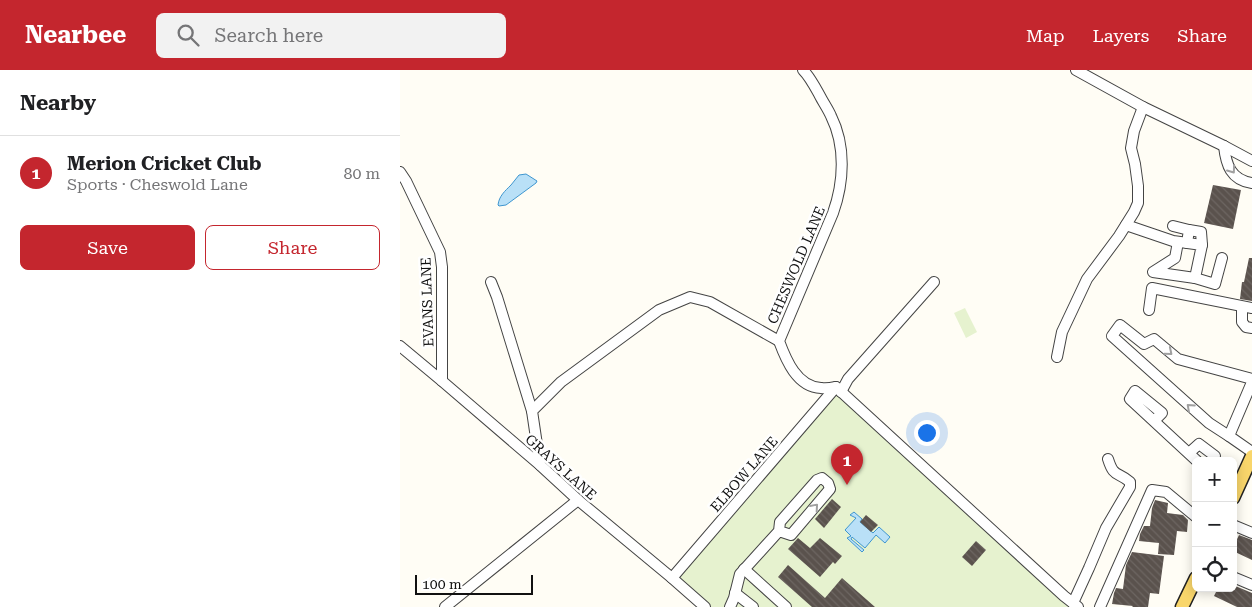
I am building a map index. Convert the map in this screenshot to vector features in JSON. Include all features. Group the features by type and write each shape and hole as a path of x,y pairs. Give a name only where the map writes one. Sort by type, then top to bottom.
{"main road":[{"path":"1237,489 1252,456"},
{"path":"1182,607 1192,586"}],"street":[{"name":"CHESWOLD LANE","path":"803,70 832,116 841,151 842,175 833,213 779,341 789,366 807,385 839,389"},
{"path":"1076,70 1143,107 1252,161"},
{"path":"1057,357 1062,332 1087,279 1119,236 1138,203 1137,178 1131,148 1134,131 1143,107"},
{"path":"1224,146 1225,159 1229,169 1239,179 1252,183"},
{"name":"EVANS LANE","path":"400,172 440,252 442,267 442,381"},
{"path":"1126,225 1182,242 1202,245"},
{"path":"1173,226 1201,232 1202,245 1195,278"},
{"path":"1173,275 1175,258 1189,230"},
{"path":"1175,258 1153,272 1195,278 1215,284 1222,258"},
{"path":"491,282 532,411 540,465"},
{"name":"ELBOW LANE","path":"672,578 934,282"},
{"path":"1149,310 1152,288 1247,308 1242,322 1246,327 1252,328"},
{"path":"532,411 561,382 659,310 690,297 710,302 779,341"},
{"path":"1229,436 1252,380 1178,359 1154,340 1144,344 1120,325 1112,336 1209,423 1252,452"},
{"name":"GRAYS LANE","path":"400,346 705,607"},
{"path":"839,389 1075,605 1106,528 1130,487 1130,482 1111,470 1108,459"},
{"path":"1154,421 1192,457"},
{"path":"1188,453 1199,444 1214,457"},
{"path":"730,607 740,574 780,531 780,522 817,480 822,478 828,483 830,490 791,535 780,531"},
{"path":"1100,607 1152,490 1166,492 1192,514"},
{"path":"445,607 578,500"},
{"path":"1237,527 1252,533"},
{"path":"744,569 786,607"},
{"path":"1237,579 1252,586"},
{"path":"735,593 753,607"}],"green space":[{"path":"965,308 977,332 966,338 954,313"},
{"path":"836,387 1078,607 705,607 672,578"}],"water":[{"path":"526,174 537,181 536,183 506,205 499,206 500,199 519,175"},
{"path":"854,512 862,519 860,522 873,533 879,527 890,537 885,543 876,535 865,548 852,537 851,539 864,550 862,552 847,538 851,536 845,530 856,518 850,515"}],"building":[{"path":"1213,185 1241,190 1233,229 1204,223"},
{"path":"1249,258 1252,258 1252,301 1240,299 1242,282 1244,282"},
{"path":"832,499 841,507 824,528 815,519"},
{"path":"1155,500 1168,503 1167,513 1183,515 1188,520 1187,532 1177,531 1174,555 1158,554 1159,543 1139,541 1144,526 1150,526"},
{"path":"866,515 878,525 871,532 860,522"},
{"path":"1239,535 1252,540 1252,560 1237,553 1237,539"},
{"path":"798,538 810,548 820,538 842,556 835,564 833,562 820,577 788,549"},
{"path":"976,541 986,550 972,566 962,557"},
{"path":"1132,552 1164,556 1159,594 1150,593 1148,607 1112,604 1116,588 1123,589 1126,565"},
{"path":"788,565 825,598 842,578 875,607 812,607 778,577"},
{"path":"1237,587 1252,593 1252,607 1237,607 1214,596 1216,592 1237,592"}],"place":[{"name":"Merion Cricket Club","path":"847,485"}]}
